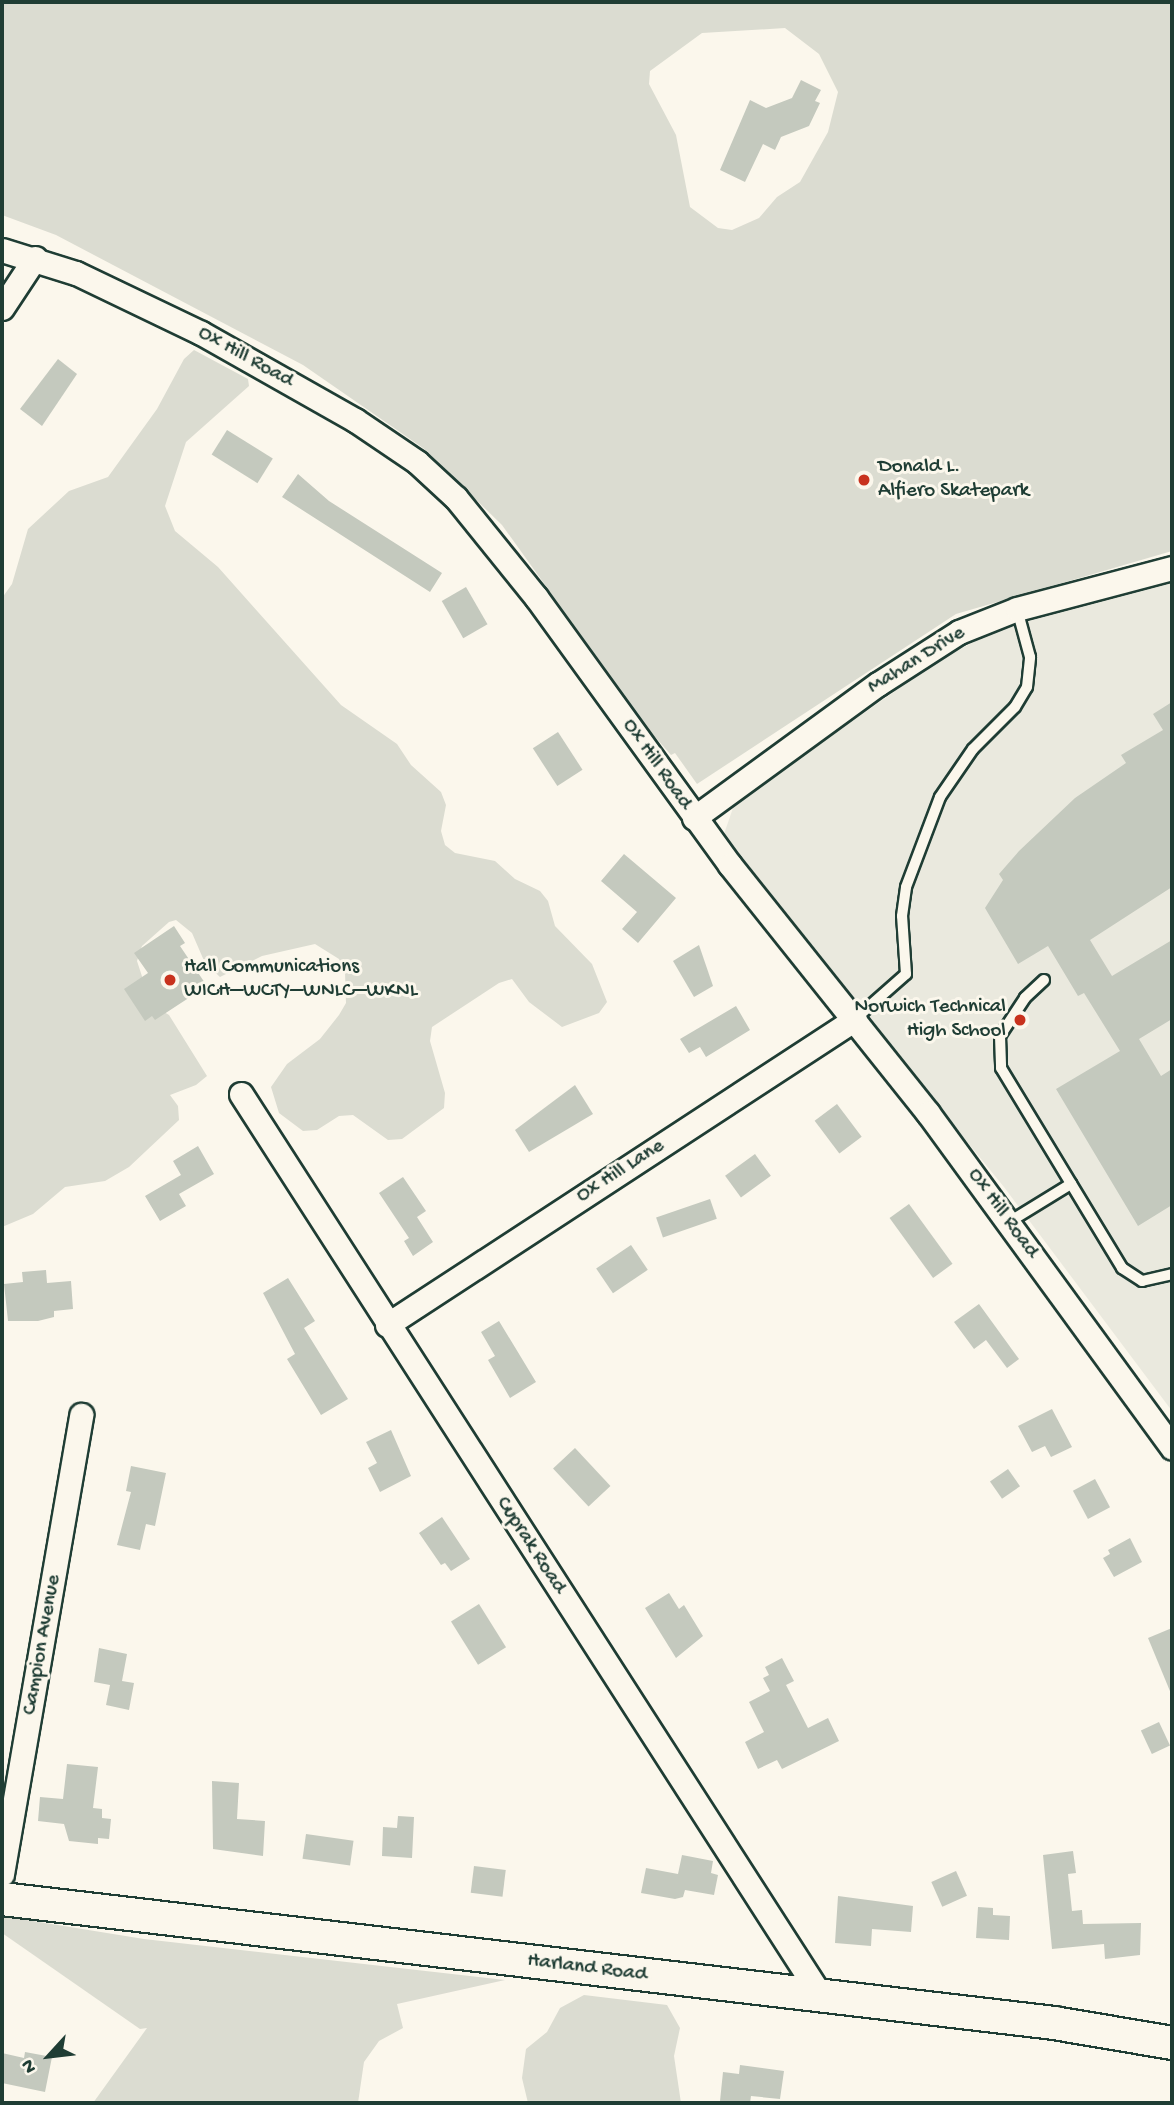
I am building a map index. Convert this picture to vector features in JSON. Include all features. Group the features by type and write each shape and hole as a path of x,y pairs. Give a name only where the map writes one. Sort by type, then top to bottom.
{"main road":[{"name":"Harland Road","path":"2,1899 1054,2023 1172,2043"}],"street":[{"name":"Ox Hill Road","path":"2,250 35,258 103,285 223,345 344,413 434,477 496,543 694,818 855,1019 1009,1222 1172,1447"},
{"path":"2,308 35,258"},
{"name":"Mahan Drive","path":"694,818 910,662 970,627 1017,609 1172,568"},
{"name":"Ox Hill Lane","path":"387,1325 855,1019"},
{"name":"Cuprak Road","path":"241,1094 387,1325 821,1996"},
{"name":"Campion Avenue","path":"2,1874 81,1415"}],"lane":[{"path":"855,1019 906,974 902,916 905,887 922,832 940,797 972,749 1025,692 1031,663 1017,609"},
{"path":"1044,980 1010,1018 1000,1036 998,1056 1071,1184 1126,1273 1148,1282 1172,1274"},
{"path":"1009,1222 1071,1184"}],"shaded area":[{"path":"2,2 1172,2 1172,551 956,614 697,784 675,753 671,755 649,730 502,525 423,448 303,365 56,235 2,215","holes":["785,28 819,54 838,92 828,132 800,182 777,197 759,218 732,230 718,228 690,207 676,135 649,84 650,71 702,33"]},
{"path":"194,350 248,379 249,386 186,442 165,506 175,531 218,567 341,705 397,744 411,765 441,792 446,805 441,831 445,845 455,853 495,861 515,879 540,891 548,901 555,926 592,964 607,1002 599,1013 562,1027 529,1002 512,979 499,983 432,1027 430,1041 445,1093 444,1108 402,1139 388,1140 353,1115 339,1116 317,1130 303,1131 279,1113 271,1087 287,1064 320,1039 346,1003 345,973 339,959 315,944 262,956 220,977 205,963 192,933 176,920 169,922 142,946 137,961 151,1004 169,1015 207,1076 196,1085 170,1095 178,1106 179,1120 129,1167 105,1181 65,1187 33,1214 2,1227 2,598 12,584 28,529 69,491 108,477 157,409 184,359"},
{"name":"Norwich Technical High School","path":"1172,583 1172,1411 1004,1187 731,853 724,834 733,808 936,662 987,635 1056,612"},
{"path":"2,1916 144,1939 505,1980 397,2004 403,2028 379,2041 364,2062 358,2103 93,2103 147,2028 140,2029 2,1933"},
{"path":"584,1995 667,2005 680,2028 674,2056 681,2103 528,2103 522,2078 526,2049 547,2032 560,2008"}],"building":[{"path":"801,80 821,90 815,101 820,103 809,126 781,137 775,150 763,144 745,182 720,170 750,100 766,108 792,98"},
{"path":"58,359 77,374 42,426 20,409"},
{"path":"227,430 273,459 257,483 212,455"},
{"path":"298,474 329,501 442,573 430,592 282,497"},
{"path":"466,587 488,624 463,638 442,601"},
{"path":"1172,702 1172,887 1090,940 1112,976 1172,940 1172,1019 1139,1039 1161,1076 1172,1069 1172,1205 1138,1226 1056,1089 1120,1051 1084,993 1078,996 1048,946 1018,964 985,908 1003,880 999,874 1019,851 1075,798 1126,763 1121,755 1163,730 1153,714"},
{"path":"558,732 583,770 557,786 533,748"},
{"path":"624,854 676,898 638,943 622,929 637,912 601,881"},
{"name":"Hall Communications WICH–WCTY–WNLC–WKNL","path":"174,926 185,943 180,946 207,986 155,1020 152,1016 145,1021 124,989 148,973 134,953"},
{"path":"699,945 713,986 694,997 673,961"},
{"path":"736,1006 750,1030 706,1057 700,1047 689,1053 680,1039"},
{"path":"575,1085 593,1114 529,1152 515,1130"},
{"path":"837,1104 862,1137 839,1154 815,1121"},
{"path":"198,1146 214,1174 179,1194 186,1206 160,1221 145,1196 181,1175 173,1161"},
{"path":"755,1154 771,1176 741,1198 725,1176"},
{"path":"403,1177 426,1211 417,1217 433,1242 413,1256 404,1241 409,1238 379,1193"},
{"path":"710,1199 717,1219 663,1237 656,1218"},
{"path":"909,1204 952,1264 933,1278 890,1218"},
{"path":"631,1245 648,1270 613,1293 596,1268"},
{"path":"46,1270 47,1283 71,1281 73,1309 54,1311 54,1317 38,1321 8,1321 4,1284 23,1282 22,1272"},
{"path":"288,1278 315,1321 304,1328 348,1399 321,1415 287,1359 295,1354 263,1293"},
{"path":"979,1304 1019,1359 1007,1368 986,1340 974,1349 954,1322"},
{"path":"499,1321 536,1382 510,1398 488,1360 495,1356 481,1332"},
{"path":"1052,1409 1072,1447 1051,1457 1045,1446 1032,1452 1018,1426"},
{"path":"391,1430 411,1476 380,1492 368,1468 377,1463 366,1442"},
{"path":"575,1448 610,1486 589,1506 553,1468"},
{"path":"131,1466 166,1473 155,1526 146,1524 140,1550 117,1545 131,1492 126,1491"},
{"path":"1008,1469 1020,1486 1002,1499 990,1482"},
{"path":"1095,1479 1110,1507 1088,1519 1073,1491"},
{"path":"442,1517 470,1559 451,1571 445,1563 441,1565 419,1533"},
{"path":"1130,1538 1142,1562 1114,1577 1103,1558 1110,1554 1108,1550"},
{"path":"669,1593 679,1609 684,1605 703,1636 676,1658 645,1608"},
{"path":"479,1604 506,1647 478,1665 451,1621"},
{"path":"1172,1628 1172,1696 1148,1638"},
{"path":"99,1648 127,1654 122,1681 134,1683 129,1710 106,1705 110,1685 94,1682"},
{"path":"782,1658 794,1681 786,1685 808,1728 828,1718 839,1741 782,1769 777,1760 758,1769 745,1742 764,1732 749,1702 770,1691 763,1678 769,1675 765,1667"},
{"path":"1159,1722 1170,1746 1152,1754 1141,1730"},
{"path":"67,1764 98,1767 93,1808 102,1809 102,1818 111,1819 109,1839 98,1838 98,1844 69,1841 64,1824 38,1821 40,1797 63,1799"},
{"path":"212,1781 239,1783 237,1819 265,1821 263,1856 213,1849"},
{"path":"398,1816 414,1817 412,1858 382,1856 383,1827 397,1828"},
{"path":"306,1834 354,1841 350,1865 303,1859"},
{"path":"1073,1851 1076,1873 1068,1874 1072,1911 1082,1910 1083,1924 1141,1923 1140,1955 1105,1959 1104,1944 1052,1949 1043,1855"},
{"path":"682,1855 713,1861 711,1873 718,1875 714,1895 685,1890 683,1897 675,1899 641,1893 646,1868 678,1874"},
{"path":"474,1866 506,1870 502,1897 471,1893"},
{"path":"956,1871 967,1896 942,1907 931,1882"},
{"path":"838,1896 913,1906 911,1932 872,1929 871,1946 835,1943"},
{"path":"978,1907 993,1908 993,1915 1010,1916 1009,1940 976,1938"},
{"path":"25,2052 52,2057 45,2092 2,2083 2,2053 24,2058"},
{"path":"740,2065 784,2071 780,2099 751,2096 750,2103 720,2101 723,2072 739,2074"}],"place":[{"name":"Donald L. Alfiero Skatepark","path":"864,480"},
{"name":"Hall Communications WICH–WCTY–WNLC–WKNL","path":"170,980"},
{"name":"Norwich Technical High School","path":"1020,1020"}]}
